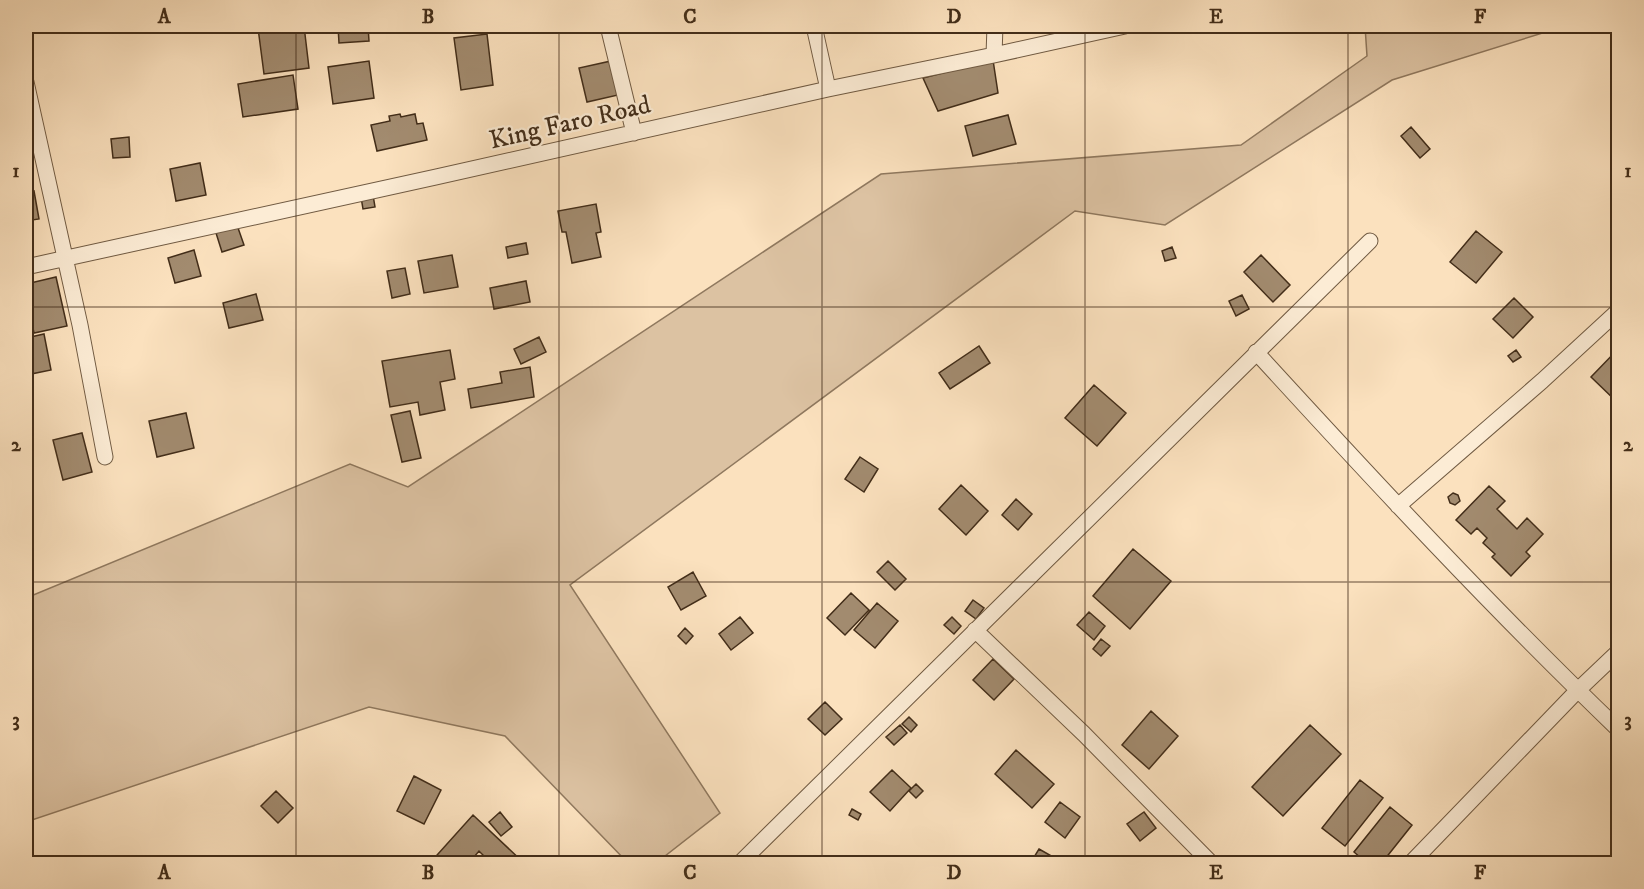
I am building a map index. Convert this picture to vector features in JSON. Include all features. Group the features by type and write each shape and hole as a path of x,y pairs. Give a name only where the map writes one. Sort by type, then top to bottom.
{"street":[{"path":"608,26 634,133"},
{"path":"814,26 828,89"},
{"path":"994,55 995,26"},
{"name":"King Faro Road","path":"26,267 828,89 1125,26"},
{"path":"26,82 80,325 105,457"},
{"path":"739,864 1370,241"},
{"path":"1398,506 1618,312"},
{"path":"1256,352 1398,506 1618,729"},
{"path":"975,630 1084,734 1212,864"},
{"path":"1410,864 1618,651"}],"shaded area":[{"path":"1365,26 1565,26 1392,80 1165,225 1075,211 570,585 720,813 656,863 628,863 505,736 369,707 26,822 26,598 350,464 408,487 881,174 1241,145 1367,56"}],"building":[{"path":"304,26 309,68 264,74 258,28"},
{"path":"338,26 368,26 369,41 339,43"},
{"path":"487,34 493,85 461,90 454,38"},
{"path":"993,60 998,93 938,111 923,78"},
{"path":"369,61 374,98 333,104 328,67"},
{"path":"611,61 618,95 587,102 579,68"},
{"path":"293,75 298,109 243,117 238,84"},
{"path":"400,114 401,117 415,114 417,124 423,123 427,140 377,151 371,125 390,121 389,116"},
{"path":"1008,115 1016,144 973,156 965,126"},
{"path":"1411,127 1430,149 1420,158 1401,136"},
{"path":"129,137 130,157 113,158 111,139"},
{"path":"200,163 206,195 176,201 170,169"},
{"path":"34,191 39,219 26,221 26,193"},
{"path":"373,195 375,207 363,209 361,197"},
{"path":"596,204 601,232 596,233 601,257 572,263 566,232 562,232 558,211"},
{"path":"237,225 244,245 222,252 216,233"},
{"path":"1476,231 1502,252 1476,283 1450,262"},
{"path":"526,243 528,254 508,258 506,247"},
{"path":"1172,247 1176,258 1165,261 1162,251"},
{"path":"194,250 201,276 175,283 168,258"},
{"path":"452,255 458,287 424,293 418,261"},
{"path":"1261,255 1290,285 1273,302 1244,272"},
{"path":"405,268 410,294 392,298 387,271"},
{"path":"56,277 67,326 34,333 26,297 26,284"},
{"path":"526,281 530,302 494,309 490,288"},
{"path":"256,294 263,320 229,328 223,303"},
{"path":"1242,295 1249,309 1236,316 1229,301"},
{"path":"1514,298 1533,317 1513,338 1493,319"},
{"path":"44,334 51,370 31,374 26,338"},
{"path":"539,337 546,352 521,364 514,349"},
{"path":"979,346 990,363 950,389 939,373"},
{"path":"1618,349 1618,398 1616,401 1591,377"},
{"path":"450,350 455,379 440,382 445,410 420,415 418,402 390,407 382,361"},
{"path":"1516,350 1521,357 1513,362 1508,356"},
{"path":"530,367 534,397 471,408 468,389 502,383 500,372"},
{"path":"1094,385 1126,413 1097,446 1065,418"},
{"path":"410,411 421,458 402,462 391,415"},
{"path":"186,413 194,448 157,457 149,421"},
{"path":"82,433 92,472 63,480 53,440"},
{"path":"860,457 878,469 864,492 845,479"},
{"path":"961,485 988,511 966,535 939,509"},
{"path":"1489,486 1505,501 1497,509 1517,529 1527,518 1543,534 1526,552 1530,556 1511,576 1492,557 1495,554 1483,543 1487,538 1477,528 1471,534 1456,520"},
{"path":"1453,493 1458,495 1460,501 1455,505 1450,503 1448,497"},
{"path":"1016,499 1032,514 1018,530 1002,515"},
{"path":"1133,549 1171,581 1130,629 1093,596"},
{"path":"888,561 906,579 895,590 877,572"},
{"path":"693,572 706,596 681,610 668,587"},
{"path":"851,593 869,610 845,635 827,618"},
{"path":"973,600 984,608 976,619 965,611"},
{"path":"877,603 898,621 875,648 854,630"},
{"path":"1089,612 1105,626 1094,640 1077,625"},
{"path":"740,617 753,633 731,650 719,634"},
{"path":"952,617 961,626 954,634 944,625"},
{"path":"685,628 693,636 686,644 678,636"},
{"path":"1101,639 1110,646 1101,656 1093,649"},
{"path":"993,659 1014,679 994,700 973,680"},
{"path":"825,702 842,719 825,735 808,719"},
{"path":"1151,711 1178,736 1149,769 1122,745"},
{"path":"909,717 917,725 911,732 902,724"},
{"path":"900,725 907,733 894,745 886,737"},
{"path":"1310,725 1341,754 1283,816 1252,787"},
{"path":"1016,750 1054,784 1032,808 995,774"},
{"path":"892,770 911,788 890,811 870,792"},
{"path":"414,776 441,790 424,824 397,811"},
{"path":"1360,780 1383,798 1345,846 1322,828"},
{"path":"916,784 923,791 916,798 909,791"},
{"path":"276,791 293,808 278,823 261,806"},
{"path":"1060,802 1080,817 1065,838 1045,822"},
{"path":"1390,807 1412,825 1381,864 1368,864 1354,852"},
{"path":"852,809 861,814 858,820 849,815"},
{"path":"500,812 512,827 501,836 489,822"},
{"path":"1144,812 1156,828 1140,841 1127,824"},
{"path":"473,815 525,864 492,864 479,851 468,864 429,864"},
{"path":"1039,849 1055,858 1052,864 1031,862"},
{"path":"262,856 271,864 255,864"},
{"path":"332,856 340,864 324,864"}]}
